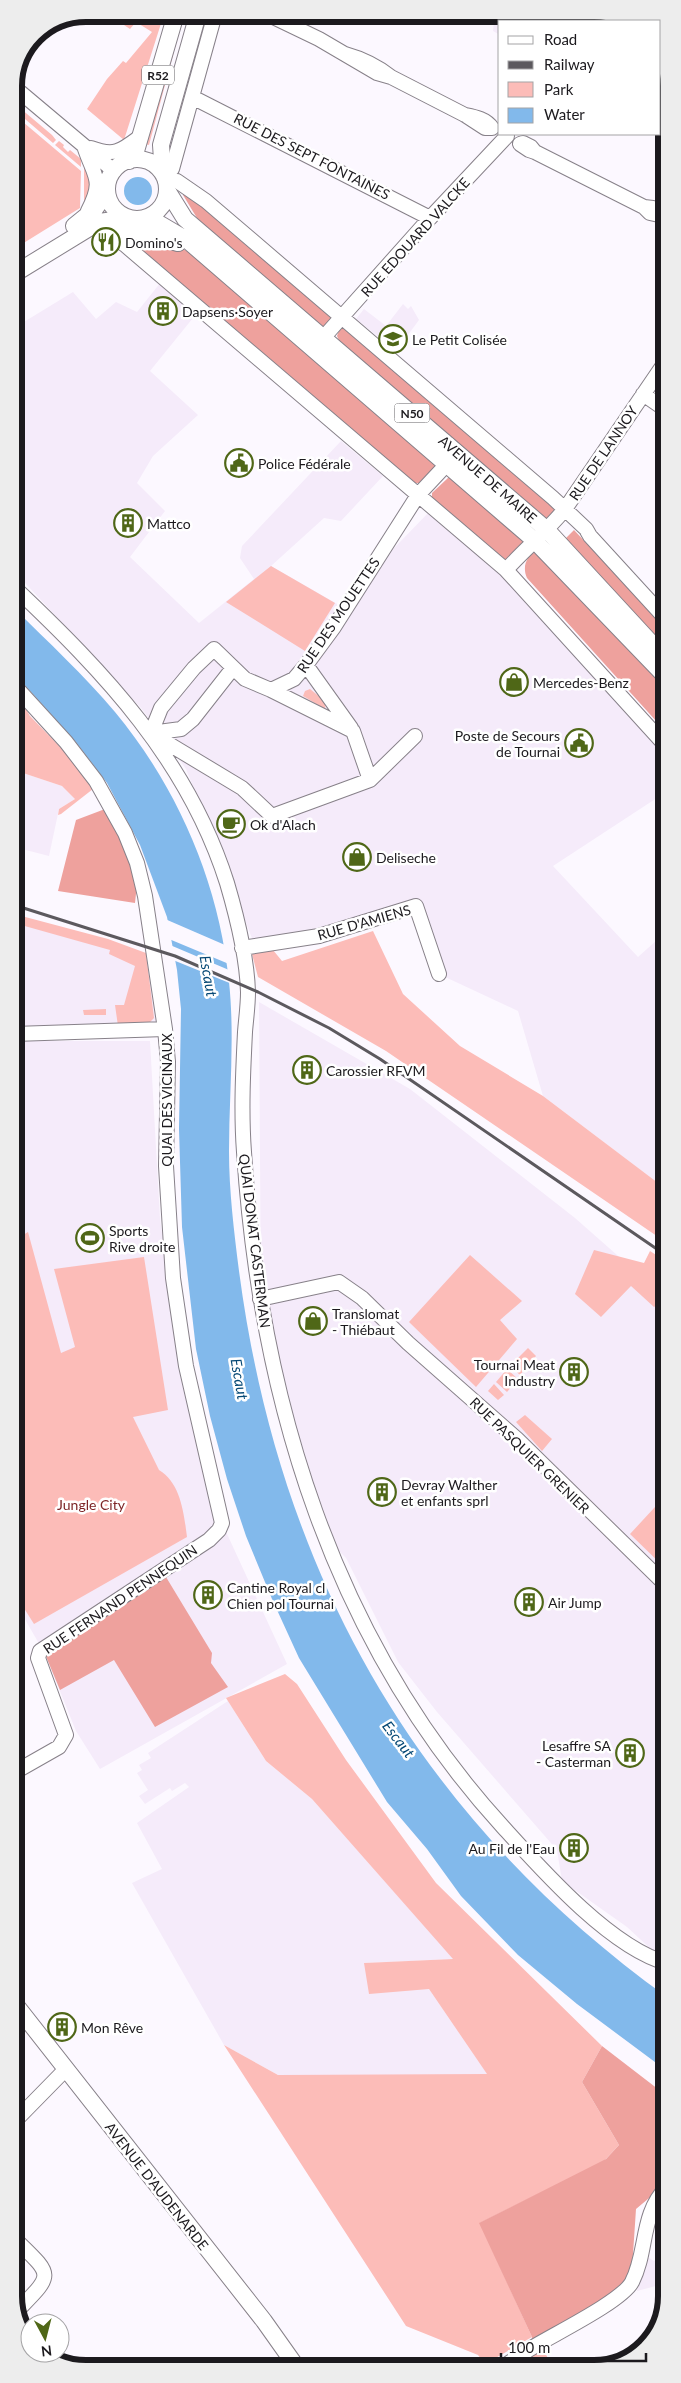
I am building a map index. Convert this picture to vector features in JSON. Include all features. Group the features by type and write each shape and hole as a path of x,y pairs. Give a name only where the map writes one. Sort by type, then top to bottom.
{"main road":[{"name":"R52","path":"114,171 128,161 136,151 173,23"},
{"name":"R52","path":"171,175 161,145 196,23"},
{"path":"22,257 99,222 148,217 162,206 171,175 148,162 128,161"},
{"path":"91,226 95,210 107,192 108,184 114,171"},
{"name":"AVENUE DE MAIRE","path":"171,175 195,226 323,338 540,534 658,651"},
{"path":"107,192 114,208 129,218"},
{"name":"AVENUE DE MAIRE","path":"148,217 187,240 447,464 540,534 658,668"},
{"path":"22,269 91,226 155,234 199,251"},
{"name":"AVENUE D'AUDENARDE","path":"22,2013 264,2321 292,2360"}],"street":[{"path":"171,175 213,23"},
{"path":"285,23 377,73 391,77 465,115 485,128 498,131"},
{"path":"22,93 114,171"},
{"name":"RUE DES SEPT FONTAINES","path":"192,97 430,218"},
{"name":"RUE EDOUARD VALCKE","path":"323,338 430,218 498,134"},
{"path":"505,135 520,144 531,146 535,152 644,207 650,213 658,215"},
{"path":"83,144 105,153 117,153 141,136"},
{"path":"83,144 98,181 91,226 125,245 506,570 658,737"},
{"name":"AVENUE DE MAIRE","path":"171,175 201,197 565,509 586,529 590,536 658,610"},
{"name":"RUE DE LANNOY","path":"506,570 565,509 658,372"},
{"path":"643,394 658,404"},
{"name":"AVENUE DE MAIRE","path":"418,494 447,464"},
{"name":"RUE DES MOUETTES","path":"271,690 294,679 306,665 334,627 418,494"},
{"name":"QUAI DONAT CASTERMAN","path":"22,595 128,704 151,733 181,780 213,844 228,888 242,948 248,992 242,1122 245,1176 260,1298 283,1412 309,1498 322,1534 368,1633 444,1755 486,1808 543,1871 604,1928 636,1951 658,1960"},
{"path":"151,733 161,708 194,668 214,649 245,679 353,731"},
{"path":"306,665 353,731 370,780"},
{"path":"151,733 181,729 193,719 233,668"},
{"name":"QUAI DES VICINAUX","path":"22,694 83,764 104,795 125,833 137,863 145,896 166,1029 168,1062 166,1166 173,1278 186,1366 222,1522"},
{"path":"151,733 242,788 272,816 370,780 415,736"},
{"name":"RUE D'AMIENS","path":"242,948 319,936 416,906 439,974"},
{"path":"22,1034 166,1029"},
{"name":"RUE PASQUIER GRENIER","path":"260,1298 339,1282 362,1298 408,1343 517,1439 658,1577"},
{"name":"RUE FERNAND PENNEQUIN","path":"22,1768 59,1747 66,1735 38,1658 40,1651 209,1540 219,1530 222,1522"},
{"path":"22,2114 65,2070"},
{"path":"514,2360 614,2299 632,2284 650,2212 658,2198"},
{"path":"22,2246 43,2266 45,2276 42,2285 23,2304"}],"shaded area":[{"path":"494,23 498,23 498,34 493,31"},
{"path":"185,191 331,314 332,323 324,328 200,223 183,195"},
{"path":"126,234 192,252 435,461 434,469 419,483 414,483 122,236"},
{"path":"161,282 197,313 150,371 198,415 153,456 137,483 165,511 130,557 199,623 254,579 240,558 242,546 341,441 383,476 341,521 324,518 271,566 339,605 430,511 504,574 658,743 658,797 553,866 638,957 658,939 658,1183 543,1096 518,1011 443,976 416,906 255,946 186,769 141,708 22,580 22,323 73,292 96,319 116,302 137,312"},
{"name":"Le Petit Colisée","path":"403,304 408,309 411,306 419,320 396,351 356,319 364,309 386,326"},
{"path":"340,328 346,329 557,509 550,519 544,519 342,347 337,336"},
{"path":"449,477 523,536 523,542 509,559 503,559 432,498 432,493"},
{"path":"574,530 658,619 658,643 564,540"},
{"path":"542,552 658,679 658,723 527,578 526,562 534,553"},
{"path":"22,773 62,786 75,799 59,809 49,856 22,849"},
{"path":"105,809 127,852 137,884 135,903 58,891 76,820"},
{"path":"22,923 150,960 157,1019 150,1025 22,1029"},
{"path":"259,1002 410,1089 575,1218 658,1291 658,1956 627,1927 562,1881 557,1850 437,1712 398,1662 346,1558 322,1534 261,1309"},
{"path":"22,1041 150,1041 160,1219 172,1302 222,1523 287,1664 100,1769 76,1731 45,1654 22,1614 22,1275 28,1233 22,1236"},
{"path":"166,1577 212,1653 211,1663 228,1687 155,1727 114,1660 60,1690 45,1654"},
{"path":"228,1701 266,1761 312,1799 454,1959 365,1963 429,1989 488,2075 278,2075 224,2045 132,1883 162,1869 137,1823 189,1787 185,1783 172,1791 170,1788 145,1804 139,1796 148,1790 137,1773 142,1770 139,1765 151,1758 148,1753"},
{"path":"602,2046 658,2089 658,2191 636,2209 631,2284 530,2349 532,2337 479,2223 606,2159 619,2145 582,2082"},
{"path":"646,2256 654,2261 658,2258 658,2285 637,2291"}],"green space":[{"path":"121,23 135,23 130,29"},
{"path":"138,23 161,23 124,140 87,109 107,79 123,61 126,63 152,32"},
{"path":"178,23 182,23 149,145 145,144"},
{"path":"22,110 56,140 53,143 25,119 22,120"},
{"path":"22,123 81,171 80,208 22,244"},
{"path":"59,141 68,152 70,150 81,159 81,167 55,145"},
{"path":"84,160 93,178 84,207"},
{"path":"271,566 335,603 305,651 226,602"},
{"path":"310,689 326,702 325,709 303,696 305,691"},
{"path":"22,703 30,716 65,752 93,789 58,815 59,809 75,799 62,786 22,773"},
{"path":"22,916 108,939 146,953 154,1018 147,1025 118,1026 115,1005 124,1005 135,966 109,954 110,950 22,925"},
{"path":"373,931 403,994 460,1046 543,1096 658,1183 658,1237 386,1051 258,977 252,954 273,950 282,961"},
{"path":"106,1009 106,1015 84,1015 83,1010"},
{"name":"Jungle City","path":"28,1232 61,1353 75,1347 54,1269 144,1257 168,1410 133,1417 159,1470 177,1491 183,1509 187,1537 34,1624 22,1605 22,1236"},
{"path":"594,1250 644,1263 650,1251 658,1256 658,1304 654,1307 631,1286 601,1317 575,1294"},
{"path":"470,1255 522,1301 500,1320 517,1339 476,1387 409,1322"},
{"path":"528,1348 536,1356 520,1375 510,1366"},
{"path":"507,1369 518,1379 507,1392 496,1382"},
{"path":"494,1384 504,1395 498,1400 488,1391"},
{"path":"525,1415 552,1439 542,1451 516,1422"},
{"path":"658,1504 658,1561 630,1534"},
{"path":"285,1674 297,1684 346,1760 436,1883 602,2046 582,2082 619,2145 603,2162 480,2223 532,2337 492,2360 482,2360 478,2355 406,2326 224,2045 278,2075 487,2074 429,1989 369,1994 364,1963 453,1959 312,1799 266,1761 226,1698"},
{"path":"540,2343 549,2360 514,2360"}],"water":[{"path":"138,177 148,181 152,191 148,201 138,205 128,201 124,191 128,181"},
{"name":"Escaut","path":"22,616 91,685 138,741 176,805 192,838 205,873 224,945 231,1003 232,1045 229,1166 239,1271 259,1382 288,1487 326,1587 375,1681 433,1769 501,1851 579,1927 658,1990 658,2064 577,2004 518,1955 461,1896 427,1849 387,1802 299,1658 272,1599 246,1536 227,1479 210,1416 196,1349 182,1227 179,1129 181,1009 177,970 167,917 140,845 107,783 75,741 22,682"}],"pier":[{"path":"165,919 225,945 229,964 169,939"},
{"path":"170,945 229,970 232,984 173,960"}],"railway":[{"path":"22,908 175,956 258,992 329,1028 380,1059 658,1250"}],"place":[{"name":"Domino's","path":"106,242"},
{"name":"Dapsens·Soyer","path":"163,311"},
{"name":"Le Petit Colisée","path":"393,339"},
{"name":"Police Fédérale","path":"239,463"},
{"name":"Mattco","path":"128,523"},
{"name":"Mercedes-Benz","path":"514,682"},
{"name":"Poste de Secours de Tournai","path":"579,743"},
{"name":"Ok d'Alach","path":"231,824"},
{"name":"Deliseche","path":"357,857"},
{"name":"Carossier RFVM","path":"307,1070"},
{"name":"Sports Rive droite","path":"90,1238"},
{"name":"Translomat - Thiébaut","path":"313,1321"},
{"name":"Tournai Meat Industry","path":"574,1372"},
{"name":"Devray Walther et enfants sprl","path":"382,1492"},
{"name":"Cantine Royal cl Chien pol Tournai","path":"208,1595"},
{"name":"Air Jump","path":"529,1602"},
{"name":"Lesaffre SA - Casterman","path":"630,1753"},
{"name":"Au Fil de l'Eau","path":"574,1848"},
{"name":"Mon Rêve","path":"62,2027"}]}
